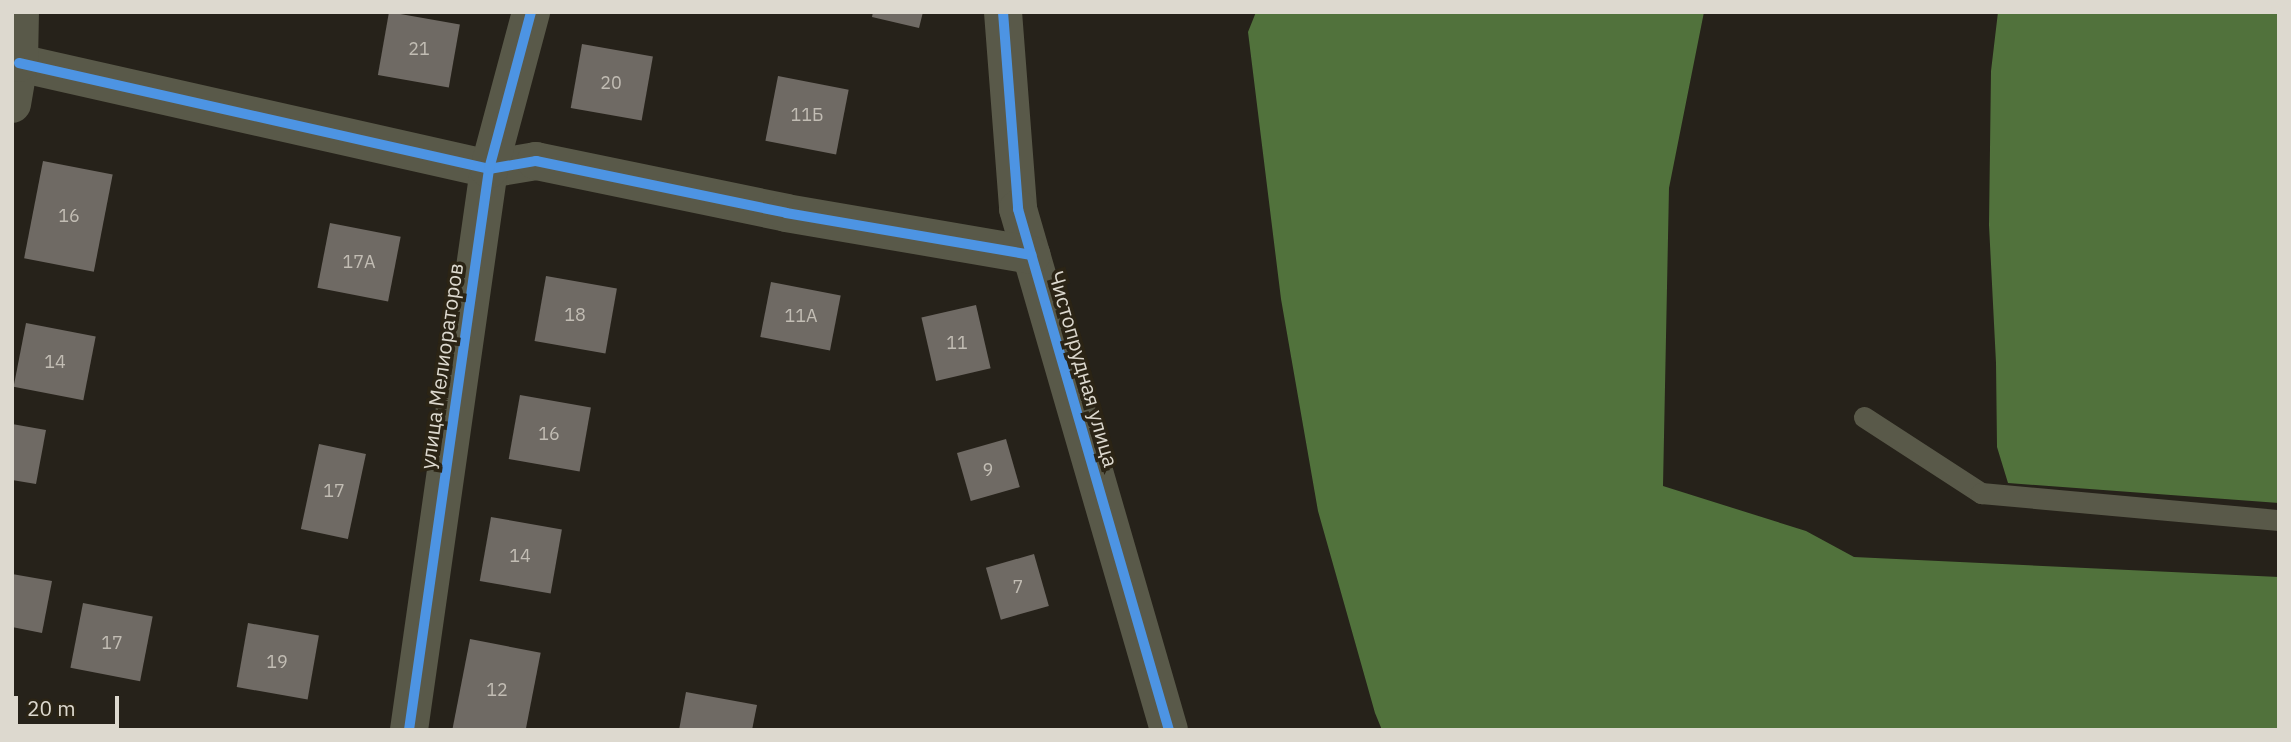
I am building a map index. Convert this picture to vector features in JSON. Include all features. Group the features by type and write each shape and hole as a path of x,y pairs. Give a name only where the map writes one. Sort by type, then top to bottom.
{"street":[{"path":"12,104 19,63 20,12"},
{"name":"улица Мелиораторов","path":"409,730 489,169 531,12"},
{"name":"Чистопрудная улица","path":"1003,12 1018,209 1169,730"},
{"path":"19,63 489,169 536,161 786,213 1031,255"}],"lane":[{"path":"1864,417 1981,493 2279,520"}],"shaded area":[{"path":"1256,12 1704,12 1669,188 1663,486 1806,531 1854,557 2279,577 2279,730 1382,730 1318,511 1281,299 1248,32"},
{"path":"1998,12 2279,12 2279,503 2008,483 1997,447 1989,225 1991,71"}],"building":[{"path":"389,12 460,25 449,88 378,75"},
{"path":"873,12 923,12 919,28 872,17"},
{"path":"582,44 653,57 642,121 571,108"},
{"path":"778,76 849,90 836,155 765,141"},
{"path":"43,161 113,175 94,272 24,258"},
{"path":"330,223 401,237 388,302 317,288"},
{"path":"546,276 617,289 605,353 535,341"},
{"path":"771,282 841,296 830,351 760,337"},
{"path":"976,305 991,368 936,381 921,318"},
{"path":"26,323 96,337 83,400 14,387"},
{"path":"520,395 591,408 580,472 509,459"},
{"path":"12,424 46,430 36,484 12,480"},
{"path":"1006,439 1020,487 971,501 957,453"},
{"path":"319,444 366,454 348,539 301,529"},
{"path":"491,517 562,530 551,594 480,581"},
{"path":"1034,554 1049,606 1001,620 986,568"},
{"path":"12,574 52,581 42,633 12,627"},
{"path":"83,603 153,617 140,681 70,668"},
{"path":"248,623 319,636 308,700 237,687"},
{"path":"470,639 541,653 526,730 453,728"},
{"path":"686,692 757,705 752,730 679,730"}],"cycle path":[{"path":"409,730 489,169 531,12"},
{"path":"1003,12 1018,209 1169,730"},
{"path":"19,63 489,169 536,161 786,213 1031,255"}]}
